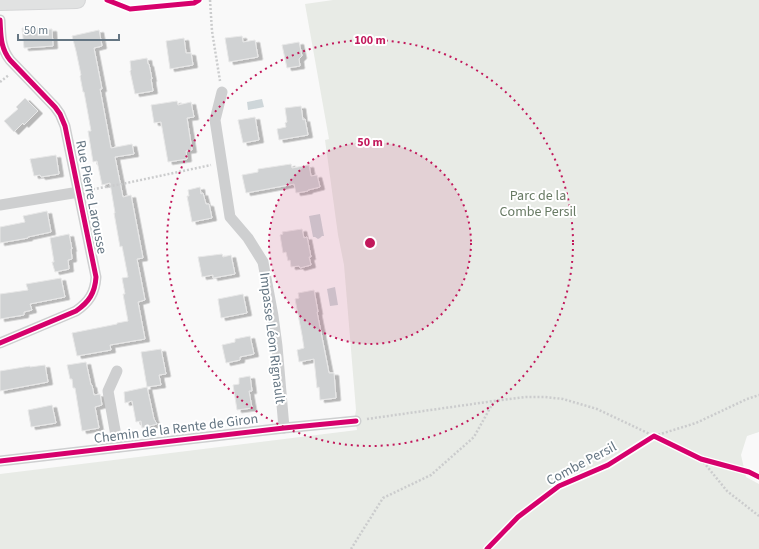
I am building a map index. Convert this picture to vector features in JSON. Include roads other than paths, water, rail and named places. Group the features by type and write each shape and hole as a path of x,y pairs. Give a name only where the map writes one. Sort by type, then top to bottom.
{"main road":[{"path":"0,2 77,0"}],"street":[{"name":"Rue Pierre Larousse","path":"0,20 5,53 55,107 63,120 96,277 94,292 88,301 76,311 0,343"},
{"name":"Impasse Léon Rignault","path":"222,92 215,120 230,218 248,238 263,262 274,323 284,428"},
{"path":"0,205 79,192"},
{"name":"Chemin de la Rente de Giron","path":"117,371 108,391 118,447"},
{"name":"Chemin de la Rente de Giron","path":"0,461 356,420"}],"park label":[{"name":"Parc de la Combe Persil","path":"538,204"}]}
